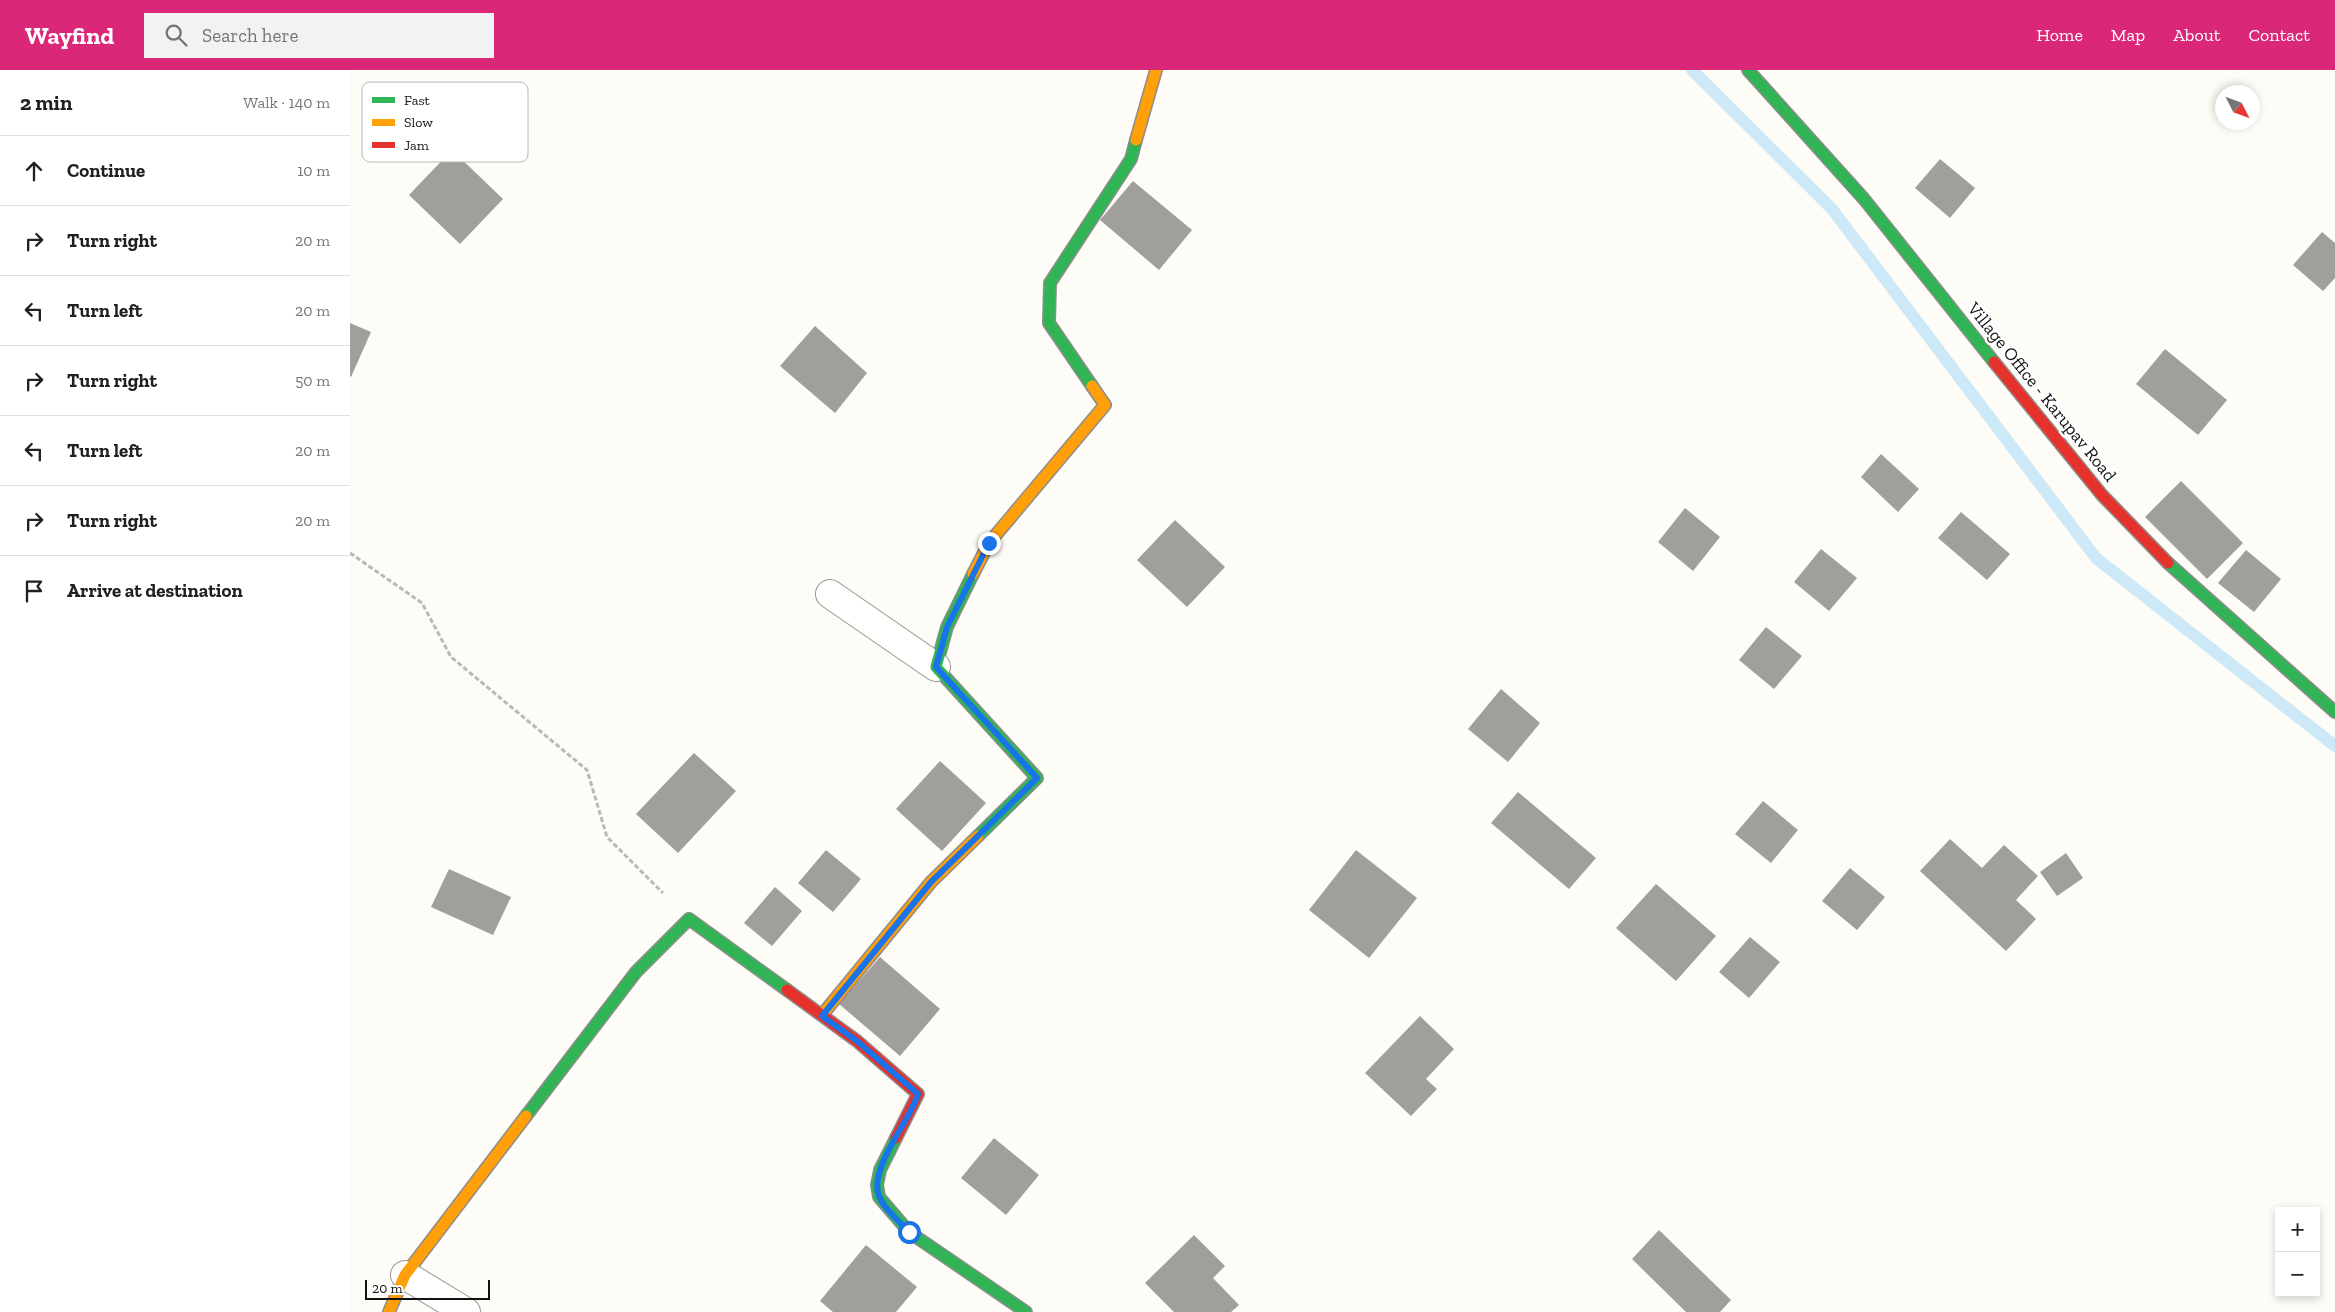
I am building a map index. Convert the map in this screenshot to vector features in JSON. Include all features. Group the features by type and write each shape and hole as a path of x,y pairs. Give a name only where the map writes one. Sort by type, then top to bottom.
{"street":[{"path":"936,667 947,627 989,543 1105,405 1049,323 1050,283 1131,159 1156,70"},
{"name":"Village Office - Karupav Road","path":"1748,70 1791,113 1874,208 1990,357 2110,504 2204,598 2335,712"},
{"path":"822,1016 931,882 1037,778 936,667 830,594"},
{"path":"388,1312 405,1275 465,1199 636,972 689,919 857,1041 918,1094 880,1170 877,1185 879,1198 909,1232 1026,1312"},
{"path":"405,1275 466,1312"}],"path":[{"path":"350,553 422,603 450,657 587,770 607,837 689,919"}],"building":[{"path":"1940,159 1975,188 1950,218 1915,188"},
{"path":"441,162 464,162 503,199 460,244 409,195"},
{"path":"1133,181 1192,230 1159,270 1100,220"},
{"path":"2322,232 2335,243 2335,278 2323,291 2293,265"},
{"path":"350,323 371,332 351,377 350,376"},
{"path":"815,326 867,373 835,413 780,366"},
{"path":"2165,349 2227,400 2198,435 2136,384"},
{"path":"1881,454 1919,489 1898,512 1861,477"},
{"path":"2181,481 2243,543 2207,579 2145,517"},
{"path":"1685,508 1720,537 1693,571 1658,542"},
{"path":"1961,512 2010,554 1987,580 1938,538"},
{"path":"1175,520 1225,567 1187,607 1137,560"},
{"path":"1821,549 1857,578 1829,611 1794,582"},
{"path":"2246,550 2281,579 2254,612 2218,583"},
{"path":"1766,627 1802,656 1774,689 1739,660"},
{"path":"1501,689 1540,723 1508,762 1468,729"},
{"path":"694,753 736,791 678,853 636,814"},
{"path":"940,761 986,803 942,851 896,809"},
{"path":"1518,792 1596,858 1569,889 1491,823"},
{"path":"1763,801 1798,830 1771,863 1735,834"},
{"path":"1950,839 1982,868 2004,845 2038,876 2016,900 2036,919 2006,951 1920,871"},
{"path":"826,850 861,879 833,912 798,883"},
{"path":"1356,850 1417,898 1369,958 1309,910"},
{"path":"2066,853 2083,878 2057,896 2040,872"},
{"path":"1850,868 1885,897 1857,930 1822,901"},
{"path":"449,869 511,897 493,935 431,907"},
{"path":"1656,884 1716,936 1676,981 1616,928"},
{"path":"775,887 802,911 772,946 744,923"},
{"path":"1750,937 1780,962 1749,998 1719,972"},
{"path":"880,957 940,1009 900,1056 839,1004"},
{"path":"1420,1016 1454,1049 1426,1079 1437,1089 1411,1116 1365,1073"},
{"path":"994,1138 1039,1175 1006,1215 961,1178"},
{"path":"1659,1230 1731,1300 1720,1312 1686,1312 1632,1259"},
{"path":"1194,1235 1225,1266 1213,1278 1239,1305 1231,1312 1174,1312 1145,1283"},
{"path":"866,1245 917,1287 896,1312 833,1312 820,1301"}],"waterway":[{"path":"1692,70 1832,209 2096,558 2335,746"}],"traffic: fast":[{"path":"1748,70 1864,199 1994,362"},
{"path":"1092,386 1049,323 1050,283 1131,159 1136,140"},
{"path":"2168,563 2335,712"},
{"path":"973,574 947,627 936,667 1037,778 978,836"},
{"path":"526,1116 636,972 689,919 787,990"},
{"path":"896,1138 880,1170 877,1185 879,1197 909,1232 1026,1312"}],"traffic: slow":[{"path":"1136,140 1156,70"},
{"path":"973,574 989,543 1105,405 1092,386"},
{"path":"822,1015 931,882 978,836"},
{"path":"389,1312 405,1275 526,1116"}],"traffic: jam":[{"path":"1994,362 2102,495 2168,563"},
{"path":"787,990 857,1041 918,1094 896,1138"}],"route":[{"path":"909,1232 879,1198 877,1185 880,1170 918,1094 857,1041 822,1016 931,882 1037,778 936,667 947,627 989,543"}]}
